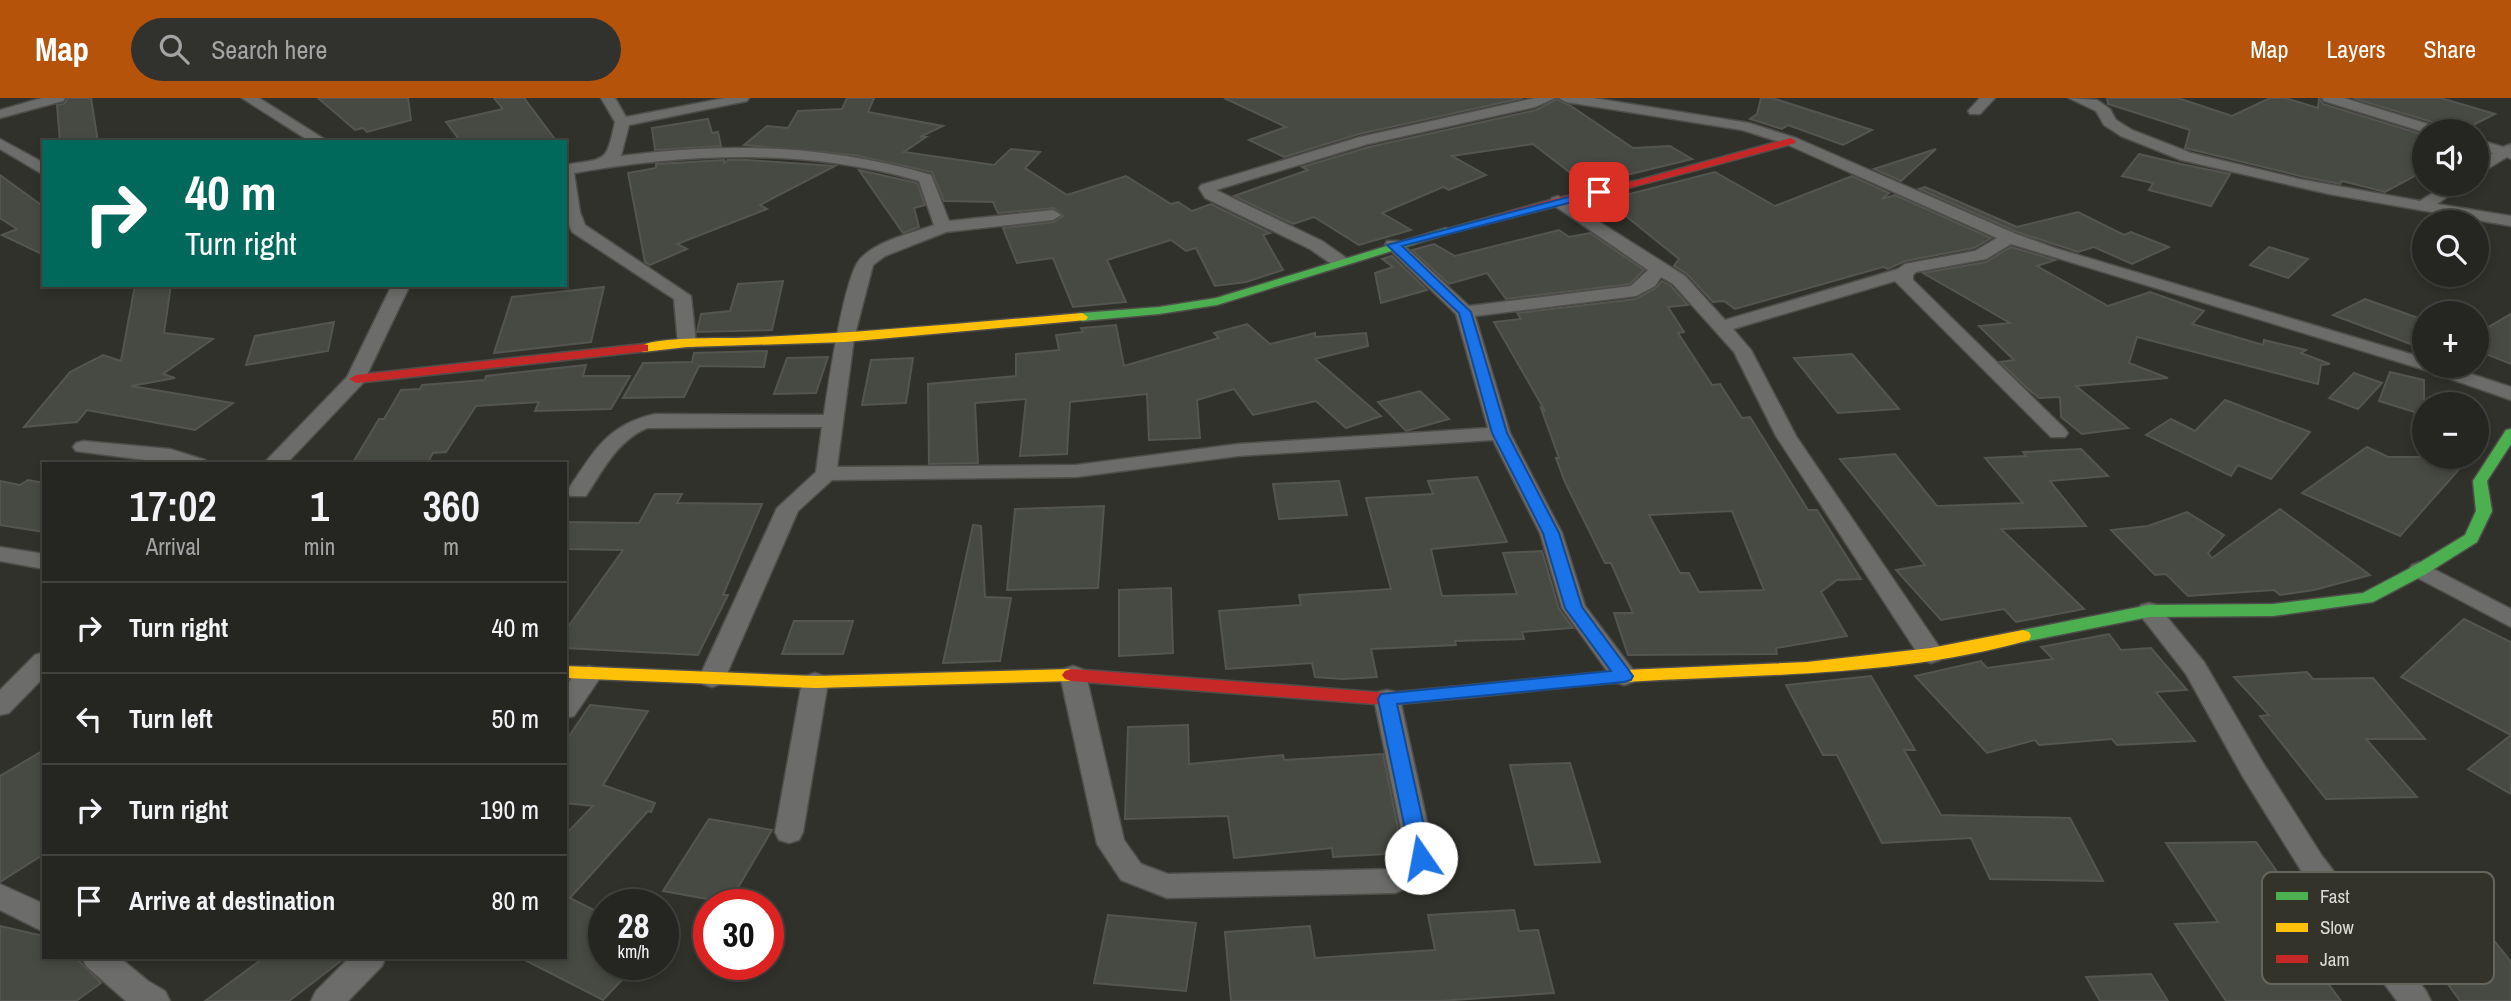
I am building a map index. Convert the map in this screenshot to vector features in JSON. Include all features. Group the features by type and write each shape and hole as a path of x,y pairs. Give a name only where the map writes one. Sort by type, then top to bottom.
{"street":[{"path":"0,114 58,98"},
{"path":"249,98 320,140"},
{"path":"607,162 616,153 622,122 608,98"},
{"path":"622,122 742,98"},
{"path":"1339,261 1315,245 1210,195 1207,188 1365,140 1548,98"},
{"path":"1566,98 1744,126 1791,141 2010,238 2227,307 2412,361"},
{"path":"1975,111 1988,98"},
{"path":"2077,98 2100,106 2107,113 2109,122 2125,133 2191,157 2354,196 2511,221"},
{"path":"2329,98 2412,124"},
{"path":"356,379 687,343 845,338 1173,309 1234,297 1393,245 1558,201 1641,183 1791,141"},
{"path":"0,143 42,169"},
{"path":"2489,146 2509,151"},
{"path":"2489,163 2509,151"},
{"path":"567,170 607,162 686,154 814,156 875,163 926,178 943,227"},
{"path":"567,177 572,212 578,228 682,296 687,343"},
{"path":"2422,207 2438,196"},
{"path":"1558,201 1658,269 1679,280 1742,350 1786,436 1931,654"},
{"path":"712,678 788,508 826,474 845,338 865,263 879,251 943,227 1053,215"},
{"path":"1721,327 1904,273 1911,268 1980,255 2010,238"},
{"path":"1393,245 1465,312 1500,433 1551,533 1574,608 1624,676"},
{"path":"1465,312 1636,290 1649,282 1658,269"},
{"path":"1904,273 1904,281 1928,306 2059,433"},
{"path":"275,462 356,379 400,287"},
{"path":"2464,378 2511,394"},
{"path":"578,491 621,431 637,422 833,421"},
{"path":"826,474 1076,471 1238,450 1500,433"},
{"path":"567,703 577,673 815,682 1073,675 1387,699 1624,676 1807,668 1931,654 2149,611 2273,610 2367,598 2420,570 2471,538 2484,511 2480,481 2511,433"},
{"path":"83,447 170,455 192,462"},
{"path":"0,554 42,562"},
{"path":"2420,570 2511,619"},
{"path":"2149,611 2194,668 2253,770 2318,872"},
{"path":"0,706 42,663"},
{"path":"1073,675 1111,844 1131,872 1167,886 1395,881 1415,872 1421,858 1387,699"},
{"path":"789,832 815,682"},
{"path":"0,896 42,918"},
{"path":"99,959 153,1001"},
{"path":"327,1001 369,959"},
{"path":"2402,984 2415,1001"}],"building":[{"path":"68,98 91,98 98,140 60,140 57,105 64,104"},
{"path":"318,98 408,98 411,120 367,132 363,128 355,130"},
{"path":"494,98 524,98 556,140 460,140 446,122 503,109"},
{"path":"847,98 874,98 868,112 943,126 920,137 926,137 904,152 994,165 1011,149 1040,152 1025,168 1067,195 1126,176 1171,204 1178,202 1192,211 1211,204 1270,233 1263,235 1283,270 1246,282 1215,286 1196,248 1186,251 1171,240 1107,260 1126,302 1073,307 1053,258 1017,263 1003,228 1054,222 1063,216 1054,208 998,213 993,202 944,201 932,172 854,155 744,145 767,126 788,128 798,111 842,109"},
{"path":"1224,98 1523,98 1359,134 1284,157 1249,140 1286,127"},
{"path":"1761,98 1772,98 1872,130 1843,145 1788,125 1782,129 1750,119 1757,114"},
{"path":"2107,98 2178,98 2232,116 2270,98 2285,98 2318,108 2319,98 2323,104 2412,131 2412,177 2385,192 2342,181 2340,184 2300,176 2185,148 2190,130 2108,104"},
{"path":"2353,98 2441,98 2495,114 2485,119 2422,119"},
{"path":"1557,99 1633,148 1670,146 1692,159 1586,185 1533,144 1452,156 1486,175 1449,190 1443,187 1382,213 1411,230 1359,245 1314,217 1293,224 1234,196 1308,170 1302,167 1369,147 1536,110"},
{"path":"708,119 712,133 718,132 721,146 655,150 652,128"},
{"path":"1936,149 1901,181 1874,169"},
{"path":"2139,154 2230,174 2211,206 2149,190 2153,183 2122,176"},
{"path":"724,160 724,163 728,160 747,160 835,166 760,205 767,209 677,244 687,249 650,265 645,262 628,173 656,168 656,164"},
{"path":"859,170 917,183 925,205 914,208 919,227 903,233"},
{"path":"1715,172 1775,206 1852,176 1889,193 1882,199 1895,195 1991,238 1974,248 1905,261 1888,269 1883,267 1735,309 1724,301 1713,302 1687,274 1674,266 1679,259 1606,200"},
{"path":"0,175 42,206 42,254 2,235 17,229 0,218"},
{"path":"1925,187 2017,227 2078,212 2124,235 2131,232 2169,247 2132,264 2094,247 2078,252 2017,232 1919,189"},
{"path":"1559,230 1569,237 1590,233 1644,270 1630,284 1506,299 1487,273 1449,284 1412,250 1434,244 1455,256"},
{"path":"2011,247 2055,260 2037,266 2108,306 2150,292 2204,311 2192,324 2263,345 2264,340 2306,350 2301,353 2330,364 2321,365 2318,384 2137,337 2129,363 2168,378 2076,386 2128,428 2082,434 2061,417 2060,397 2039,398 2000,362 2014,360 1979,326 2010,323 1923,273 1986,262"},
{"path":"2269,247 2308,259 2288,278 2250,265"},
{"path":"1392,256 1427,290 1381,303 1375,273 1393,267 1382,259"},
{"path":"783,281 772,330 697,332 701,314 730,311 738,284"},
{"path":"1662,281 1671,286 1688,305 1668,307 1684,332 1678,333 1712,385 1720,384 1742,418 1750,417 1808,510 1817,510 1861,579 1837,580 1821,592 1847,636 1776,648 1777,654 1628,655 1614,613 1633,613 1611,563 1605,563 1565,482 1541,408 1545,411 1494,322 1521,319 1517,313 1636,299 1656,288","holes":["1732,511 1764,590 1699,592 1689,573 1680,573 1649,515"]},
{"path":"135,287 171,287 164,333 213,339 163,374 175,378 131,386 233,403 195,430 87,410 77,422 24,427 70,372 103,355 121,361"},
{"path":"604,287 591,342 494,353 512,297"},
{"path":"2365,299 2412,316 2412,345 2333,315"},
{"path":"2511,314 2511,364 2489,355 2489,327"},
{"path":"334,322 328,351 246,365 255,336"},
{"path":"1247,324 1270,344 1315,333 1315,337 1366,333 1368,346 1315,359 1381,416 1346,428 1316,401 1253,415 1234,389 1197,400 1200,438 1149,440 1147,394 1070,402 1067,454 1020,456 1026,399 975,403 978,463 929,464 928,384 1016,376 1016,354 1059,350 1056,335 1083,332 1081,328 1116,325 1124,366 1219,338 1214,333"},
{"path":"767,351 764,367 699,366 684,397 623,398 643,363 692,362 694,353"},
{"path":"1852,354 1899,409 1838,413 1794,358"},
{"path":"828,357 816,393 774,394 787,358"},
{"path":"913,358 906,403 862,405 871,360"},
{"path":"586,365 583,376 630,376 611,409 535,411 539,402 476,406 446,452 433,453 428,462 353,462 379,419 384,419 401,390 420,389 422,385 485,380 486,376"},
{"path":"2390,372 2424,380 2424,392 2412,392 2412,411 2379,401"},
{"path":"2354,373 2382,383 2358,409 2329,398"},
{"path":"1420,391 1449,419 1406,431 1378,402"},
{"path":"2225,400 2310,432 2271,479 2238,465 2231,476 2146,435 2171,419 2195,431"},
{"path":"2367,447 2388,457 2412,457 2412,469 2459,469 2400,536 2302,493"},
{"path":"2081,449 2108,476 2050,481 2086,526 2001,529 2084,609 2016,622 2004,609 1941,620 1896,570 1925,565 1840,459 1895,454 1937,506 2023,503 1985,458 2026,456 2023,452"},
{"path":"1477,477 1507,542 1431,549 1442,596 1517,594 1503,553 1542,551 1559,609 1573,628 1522,632 1524,639 1455,641 1456,645 1371,649 1377,677 1315,677 1312,663 1226,669 1219,611 1301,605 1299,595 1391,589 1366,498 1433,494 1428,481"},
{"path":"28,480 42,483 42,532 0,525 0,481 20,485"},
{"path":"1339,481 1347,515 1279,519 1273,484"},
{"path":"655,494 682,494 677,503 762,504 723,595 728,595 698,655 567,648 567,628 623,550 567,549 567,522 639,523"},
{"path":"1104,506 1098,588 1007,590 1015,509"},
{"path":"2280,509 2370,575 2314,590 2280,595 2274,590 2188,596 2166,574 2155,575 2111,530 2148,526 2187,512 2224,535 2208,553 2212,558"},
{"path":"973,525 981,526 985,597 1011,598 1000,661 943,663"},
{"path":"1171,588 1173,653 1119,656 1119,590"},
{"path":"2464,619 2511,642 2511,735 2401,677"},
{"path":"794,621 853,621 843,654 782,654"},
{"path":"2109,634 2121,650 2151,648 2187,690 2156,692 2195,741 2117,745 2112,739 2039,745 2035,740 1987,753 1915,676 1981,661 1987,668 2053,659 2041,647"},
{"path":"2307,672 2313,679 2373,678 2425,739 2366,739 2417,797 2326,799 2260,716 2269,715 2234,677"},
{"path":"1871,676 1915,750 1904,750 1941,815 2070,818 2103,881 1990,879 1971,838 1882,843 1837,755 1823,755 1786,685"},
{"path":"590,705 648,711 603,785 655,803 651,812 648,811 570,898 588,907 588,980 622,980 603,1000 523,959 567,959 567,833 593,806 567,803 567,739"},
{"path":"1188,725 1189,764 1283,755 1284,760 1383,754 1403,853 1333,857 1332,848 1234,858 1228,816 1125,819 1128,727"},
{"path":"2511,735 2511,794 2468,769"},
{"path":"42,751 42,855 0,882 0,776"},
{"path":"1570,763 1600,862 1535,865 1510,765"},
{"path":"709,819 772,830 737,889 693,889 693,896 679,894 679,889 664,889"},
{"path":"2256,842 2277,872 2262,872 2262,984 2328,984 2341,1001 2226,1001 2175,924 2218,922 2166,843"},
{"path":"1514,910 1519,931 1538,930 1554,993 1440,1001 1231,1001 1225,932 1310,926 1315,958 1435,950 1428,915"},
{"path":"1108,915 1196,923 1186,991 1094,983"},
{"path":"0,926 42,936 42,959 77,959 101,983 76,1001 0,1001"},
{"path":"2494,940 2511,962 2511,1001 2460,1001 2448,984 2494,984"},
{"path":"262,959 343,959 289,1001 205,1001"},
{"path":"2151,974 2168,1001 2100,1001 2086,977"}],"traffic: fast":[{"path":"1082,317 1159,311 1217,301 1446,231"},
{"path":"2023,636 2149,611 2273,610 2367,598 2420,570 2471,538 2484,511 2480,481 2511,433"}],"traffic: slow":[{"path":"643,348 687,343 845,338 1082,317"},
{"path":"1451,693 1624,676 1807,668 1931,654 2023,636"},
{"path":"567,672 815,682 1071,675"}],"traffic: jam":[{"path":"1446,231 1558,201 1641,183 1791,141"},
{"path":"356,379 643,348"},
{"path":"1071,675 1387,699 1451,693"}],"route":[{"path":"1421,858 1387,699 1624,676 1574,608 1551,533 1500,433 1465,312 1393,245 1599,192"}]}
